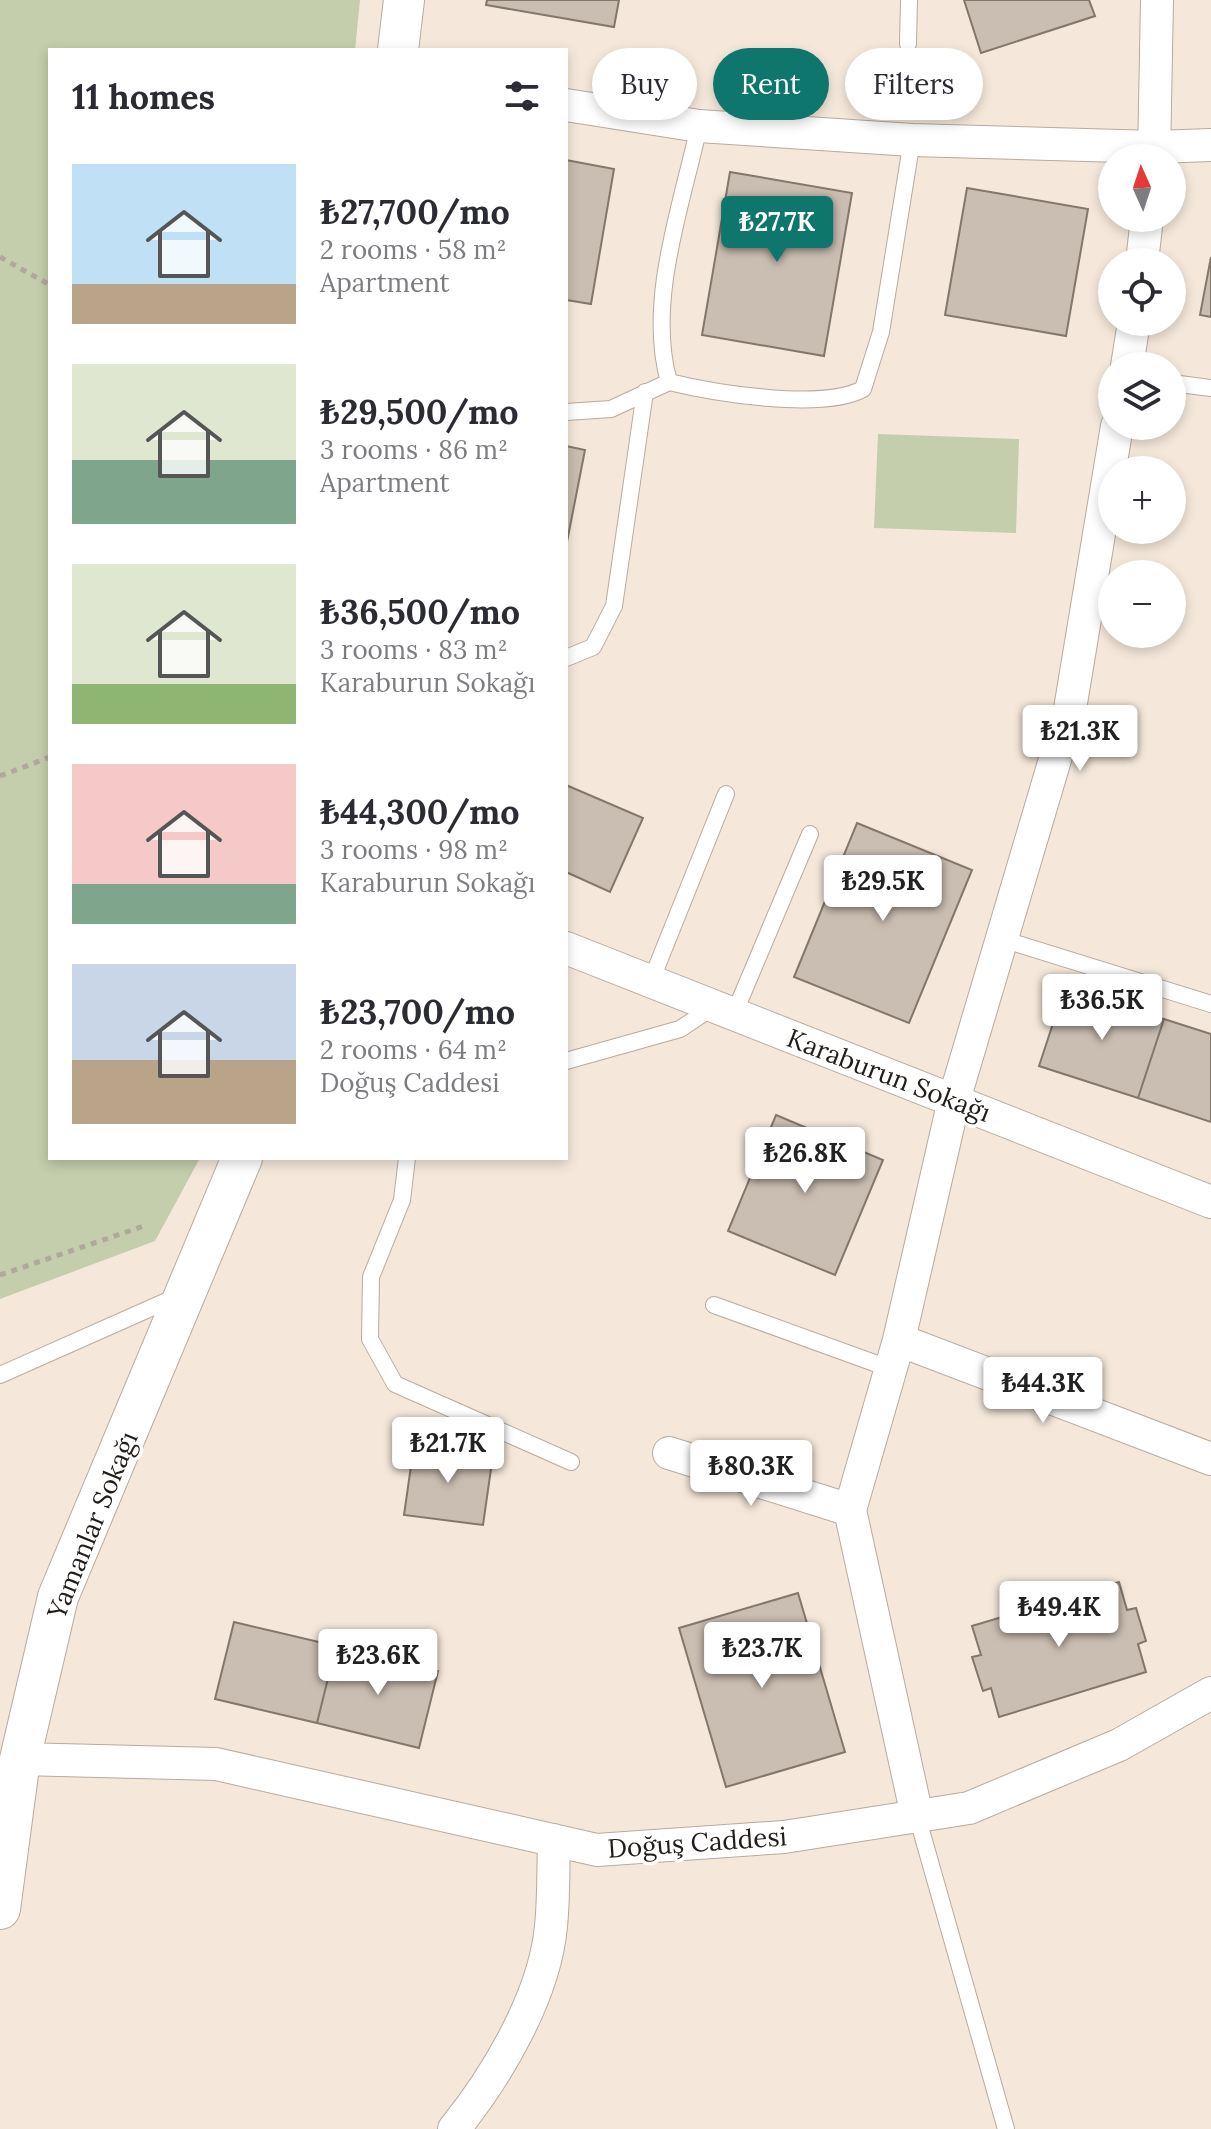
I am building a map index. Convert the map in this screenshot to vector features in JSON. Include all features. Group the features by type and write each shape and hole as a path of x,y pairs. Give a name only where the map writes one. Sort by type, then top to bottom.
{"street":[{"path":"398,48 404,0"},
{"path":"1155,144 1157,0"},
{"path":"568,105 699,126 1098,150"},
{"path":"1186,149 1211,145"},
{"path":"917,1816 850,1510 895,1354 954,1100 1070,709 1115,440"},
{"name":"Karaburun Sokağı","path":"568,949 1211,1202"},
{"name":"Yamanlar Sokağı","path":"0,1909 20,1759 58,1597 241,1160"},
{"path":"895,1354 1211,1459"},
{"path":"669,1453 850,1510"},
{"name":"Doğuş Caddesi","path":"20,1759 216,1764 597,1850 784,1837 969,1808 1119,1745 1211,1693"},
{"path":"454,2129 479,2099 527,2014 551,1929 554,1840"}],"lane":[{"path":"908,44 909,0"},
{"path":"669,382 662,357 662,294 699,126"},
{"path":"568,412 611,409 669,382 777,399 826,400 850,396 863,389 881,332 912,140"},
{"path":"1186,385 1211,388"},
{"path":"568,657 593,647 601,637 614,606 645,392"},
{"path":"651,981 726,794"},
{"path":"568,1060 680,1029 724,1010 810,834"},
{"path":"1002,939 1211,1004"},
{"path":"407,1160 402,1200 371,1277 370,1339 381,1364 395,1384 571,1462"},
{"path":"0,1375 187,1292"},
{"path":"714,1305 895,1354"},
{"path":"917,1816 1006,2129"}],"path":[{"path":"0,257 48,284"},
{"path":"0,776 48,758"},
{"path":"0,1275 147,1225"}],"green space":[{"path":"0,0 360,0 355,48 48,48 48,1160 199,1160 155,1241 0,1299"},
{"path":"878,434 1019,439 1016,533 874,528"}],"building":[{"path":"487,0 619,0 614,27 486,5"},
{"path":"964,0 1089,0 1095,16 983,52 983,48 979,48"},
{"path":"568,160 614,169 591,304 568,300"},
{"path":"730,172 852,193 824,356 702,335"},
{"path":"967,188 1088,209 1066,336 945,315"},
{"path":"1211,257 1211,317 1200,315"},
{"path":"568,446 585,450 568,537"},
{"path":"568,786 643,818 610,892 568,873"},
{"path":"857,823 972,870 909,1023 794,977"},
{"path":"1065,987 1164,1019 1138,1098 1039,1066"},
{"path":"1164,1019 1211,1034 1211,1122 1138,1098"},
{"path":"776,1115 883,1160 835,1275 728,1231"},
{"path":"414,1445 493,1455 483,1525 404,1515"},
{"path":"1119,1582 1127,1610 1136,1608 1146,1641 1138,1644 1146,1672 999,1717 991,1688 983,1691 972,1657 981,1655 972,1626"},
{"path":"798,1593 845,1752 726,1787 679,1628"},
{"path":"234,1622 336,1646 317,1723 215,1699"},
{"path":"336,1646 438,1671 419,1748 317,1723"}]}
